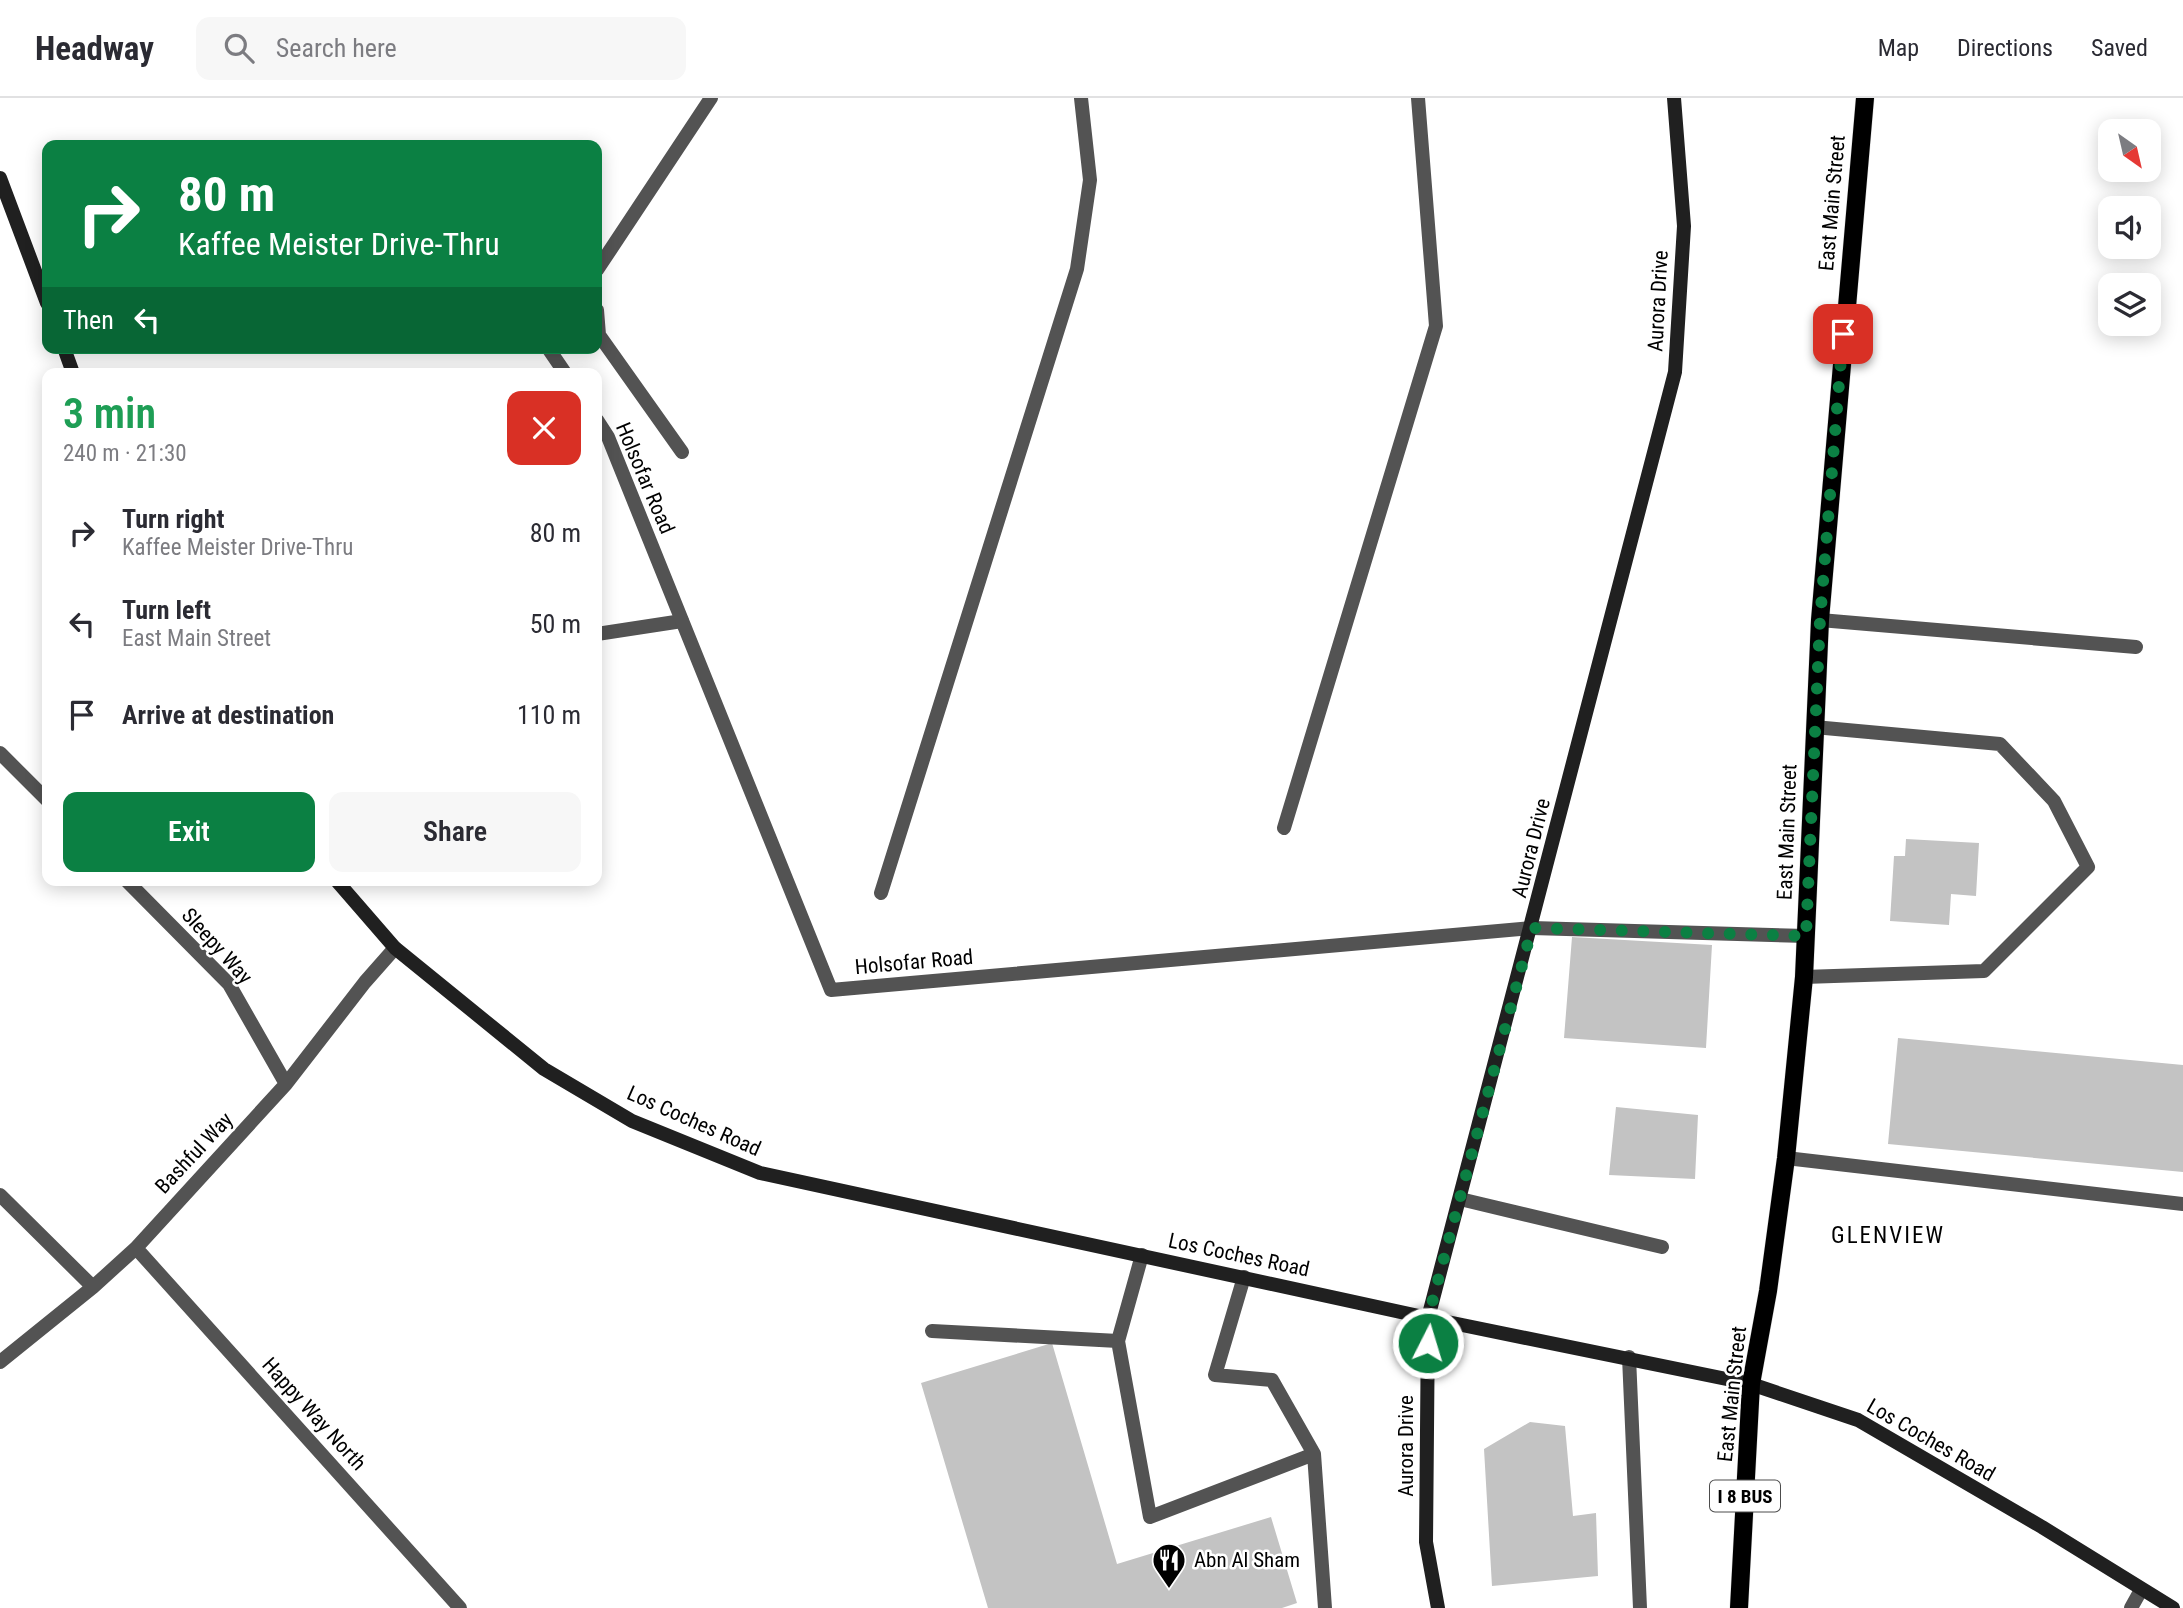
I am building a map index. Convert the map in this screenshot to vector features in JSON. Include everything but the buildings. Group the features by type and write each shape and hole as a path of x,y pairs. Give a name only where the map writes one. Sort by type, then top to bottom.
{"main road":[{"name":"Aurora Drive","path":"1438,1608 1426,1542 1428,1318 1532,928 1675,372 1684,226 1674,98"},
{"name":"East Main Street","path":"1738,1608 1751,1384 1768,1291 1786,1158 1804,977 1820,620 1864,98"},
{"path":"0,178 42,290"},
{"name":"Los Coches Road","path":"341,886 395,948 544,1069 632,1121 760,1173 1428,1318 1751,1384 1858,1420 2042,1527 2173,1608"}],"street":[{"path":"602,262 710,98"},
{"path":"881,892 1077,269 1090,180 1081,98"},
{"path":"1284,828 1436,326 1418,98"},
{"path":"602,338 682,452"},
{"name":"Holsofar Road","path":"602,428 831,990 1532,928"},
{"path":"1820,620 2136,647"},
{"path":"602,633 682,621"},
{"path":"1804,977 1984,971 2088,867 2054,801 2000,744 1814,727"},
{"path":"0,753 42,795"},
{"name":"Sleepy Way","path":"132,886 229,984 286,1084"},
{"path":"1532,928 1806,936"},
{"name":"Bashful Way","path":"0,1362 93,1287 136,1248 286,1084 365,982 395,948"},
{"path":"1786,1158 2183,1203"},
{"path":"0,1195 93,1287"},
{"path":"1460,1199 1662,1247"},
{"name":"Happy Way North","path":"136,1248 460,1608"},
{"path":"1142,1255 1118,1341 1150,1517 1314,1454"},
{"path":"1244,1277 1215,1375 1272,1380 1314,1454 1325,1608"},
{"path":"932,1332 1118,1341"},
{"path":"1629,1357 1640,1608"},
{"path":"2131,1608 2141,1590"}],"place":[{"name":"Abn Al Sham","path":"1169,1590"}],"district":[{"name":"GLENVIEW","path":"1888,1235"}],"route":[{"path":"1428,1343 1428,1318 1532,928 1806,936 1820,620 1843,334"}]}
